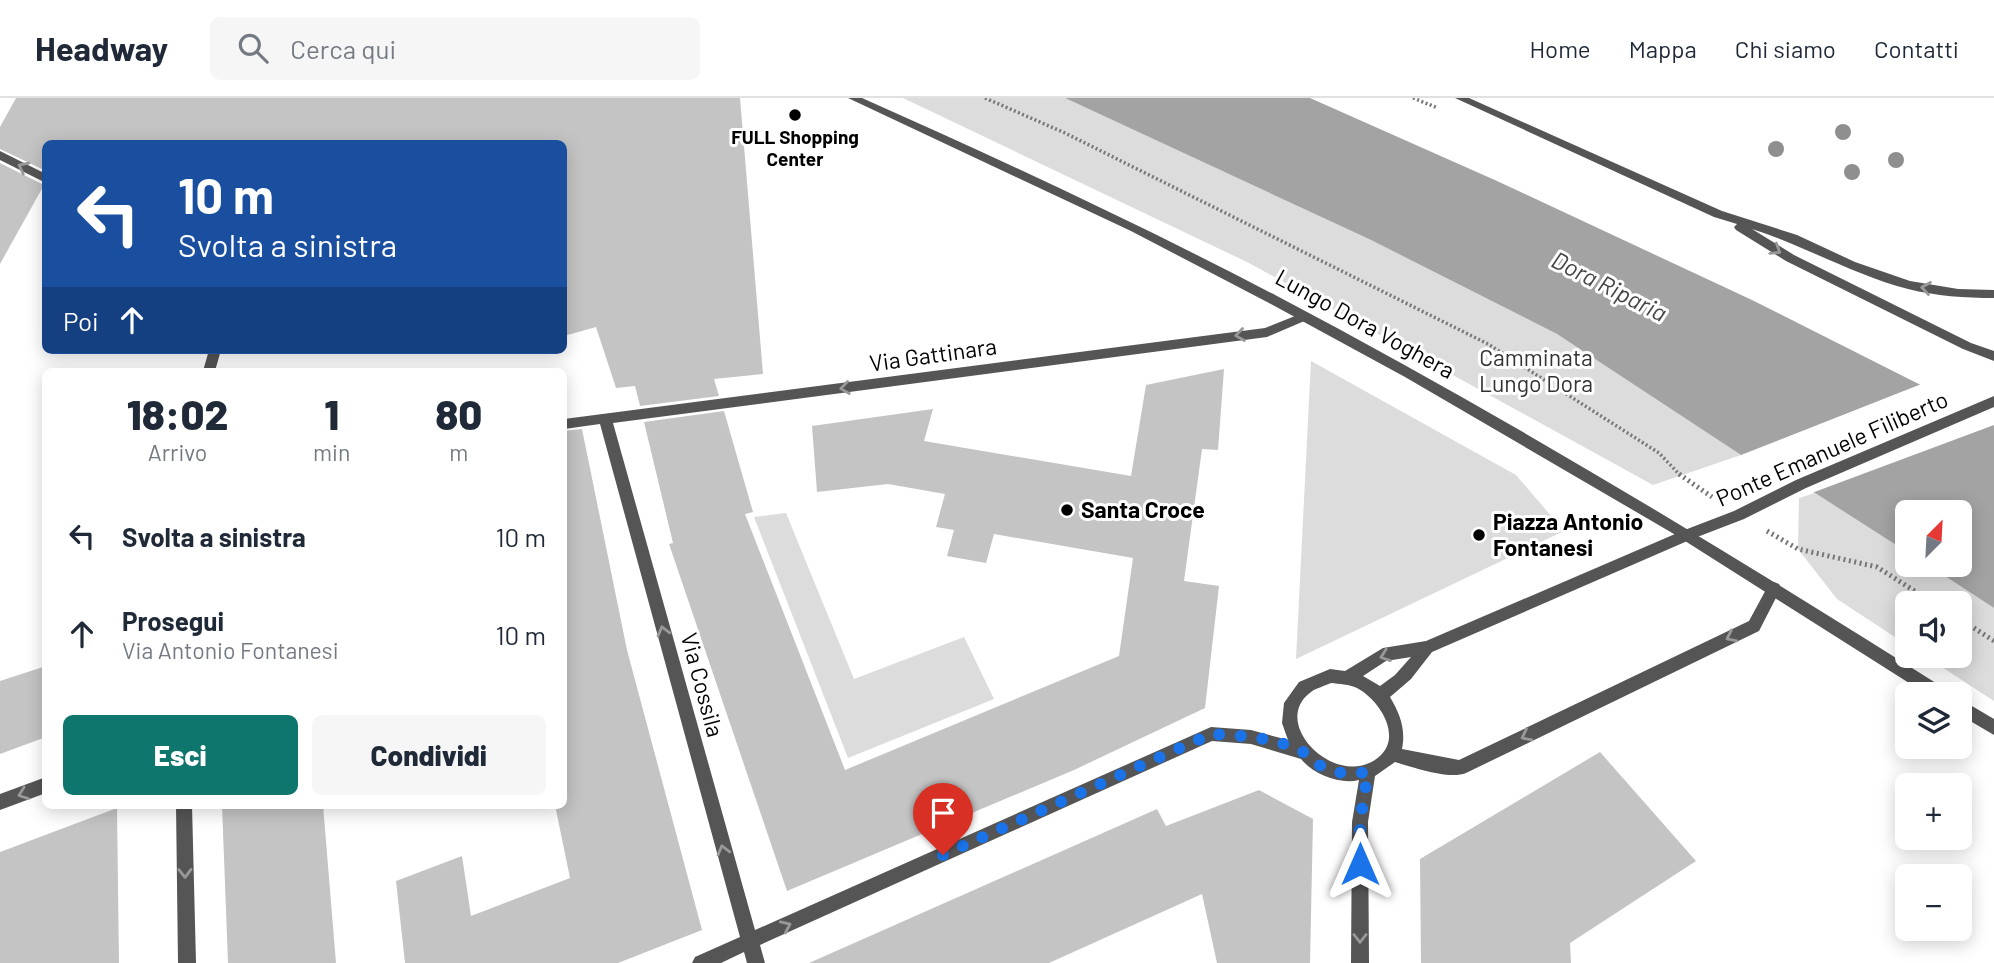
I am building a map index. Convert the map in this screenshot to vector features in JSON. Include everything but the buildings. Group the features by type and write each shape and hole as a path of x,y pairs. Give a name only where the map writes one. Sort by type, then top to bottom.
{"street":[{"name":"Lungo Dora Voghera","path":"853,98 1078,201 1305,316 1687,534 1922,682"},
{"path":"1460,98 1718,214 1793,239 1851,265 1909,285 1958,293 1994,294"},
{"path":"0,155 42,177"},
{"path":"1718,214 1790,258 1967,346 1994,356"},
{"name":"Via Gattinara","path":"567,424 1267,332 1305,316"},
{"name":"Ponte Emanuele Filiberto","path":"1687,534 1739,515 1801,484 1994,401"},
{"name":"Via Cossila","path":"605,419 755,963"},
{"path":"1348,677 1382,655 1427,647 1687,534"},
{"path":"1392,754 1460,768 1754,626 1774,588"},
{"path":"1379,695 1394,687 1412,670 1427,647"},
{"path":"1330,676 1348,677 1366,684 1391,710 1396,725 1392,754 1381,765 1368,772 1352,775 1318,765 1303,752 1293,736 1289,718 1291,702 1300,689 1313,680 1330,676"},
{"path":"1972,714 1994,728"},
{"path":"701,963 1211,734 1251,737 1303,752"},
{"path":"1360,963 1360,822 1368,772"},
{"path":"0,802 42,786"},
{"path":"184,809 187,963"}],"path":[{"path":"985,98 1065,133 1488,344 1659,453 1685,480 1739,515 1798,549 1877,567 1915,591"},
{"path":"1972,627 1994,641"}],"green space":[{"name":"Camminata Lungo Dora","path":"903,98 1065,98 1371,240 1557,334 1741,455 1653,485 1249,263"},
{"path":"1311,361 1516,475 1564,531 1296,659"},
{"path":"1815,493 1895,544 1895,578 1948,578 1968,591 1895,591 1895,637 1837,599 1798,549 1799,498"},
{"path":"786,513 854,679 964,637 994,699 848,758 754,517"},
{"path":"1972,594 1994,608 1994,701 1972,687 1972,682 1965,682 1943,668 1972,668"}],"water":[{"name":"Dora Riparia","path":"1065,98 1310,98 1497,181 1752,300 1994,422 1994,608 1972,594 1972,591 1948,578 1972,578 1972,500 1895,500 1895,544 1815,493 1741,455 1557,334 1371,240"}],"pier":[{"path":"1924,383 1994,418 1994,425 1809,494 1759,468 1741,455"}],"place":[{"name":"FULL Shopping Center","path":"795,115"},
{"name":"Santa Croce","path":"1067,510"},
{"name":"Piazza Antonio Fontanesi","path":"1479,535"}],"route":[{"path":"943,855 1211,734 1251,737 1277,743 1303,752 1318,765 1335,772 1352,775 1368,772 1360,822 1360,864"}]}
